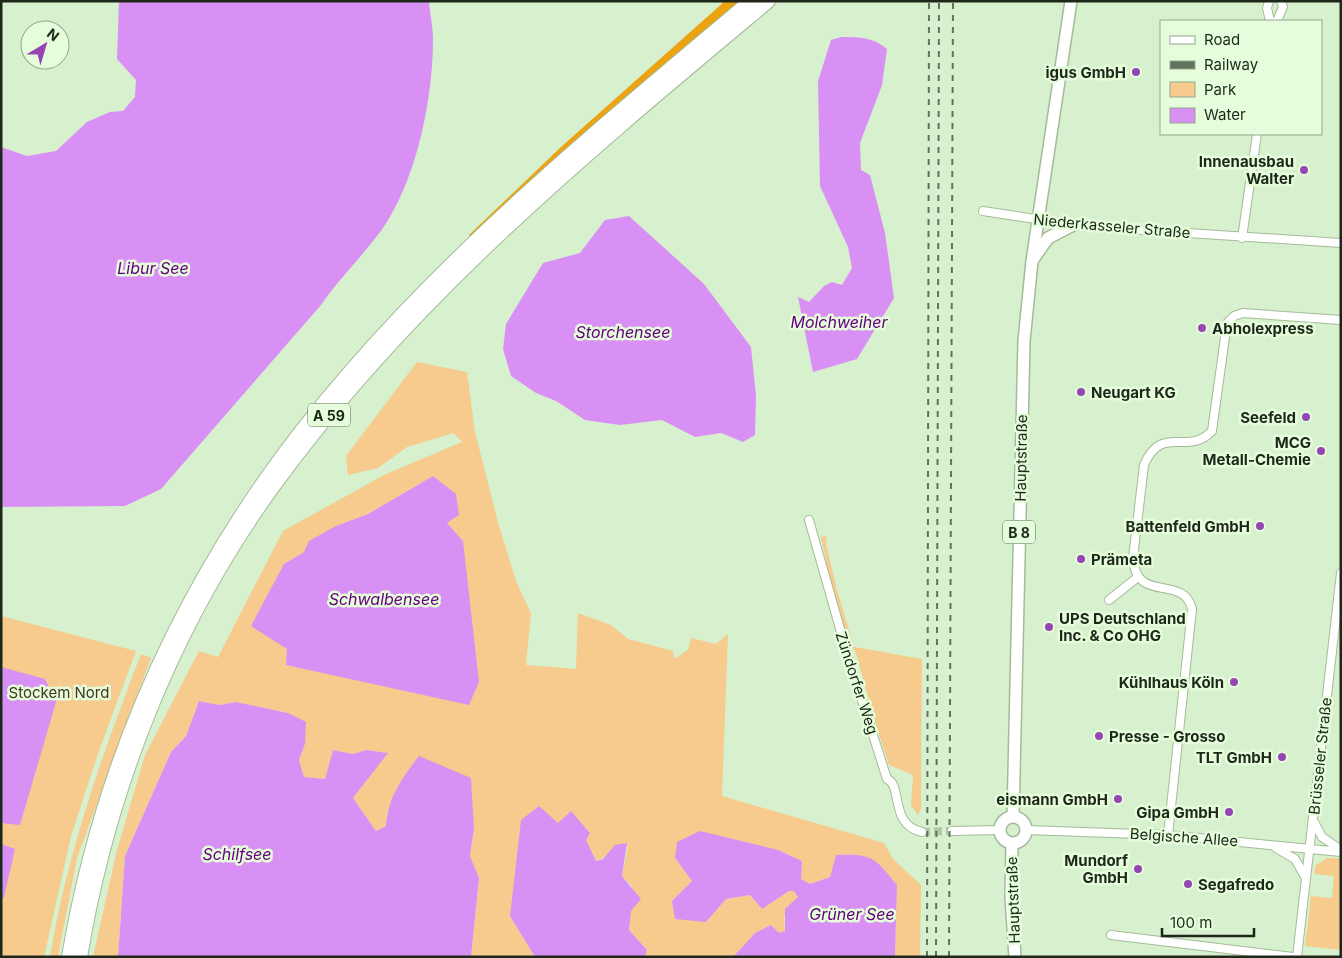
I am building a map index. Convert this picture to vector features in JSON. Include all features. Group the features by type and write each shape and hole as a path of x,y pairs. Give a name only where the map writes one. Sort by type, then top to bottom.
{"highway":[{"name":"A 59","path":"69,957 94,840 116,768 144,697 193,596 262,484 304,429 363,359 457,261 549,174 751,1"},
{"name":"A 59","path":"80,957 104,844 126,772 152,702 201,602 271,490 346,394 408,325 467,265 558,180 768,1"}],"main road":[{"name":"B 8","path":"1039,220 1072,1"},
{"name":"Hauptstraße","path":"1013,817 1024,341 1032,261 1039,220"},
{"path":"1032,261 1048,238 1073,225"},
{"path":"999,830 1002,822 1013,817 1020,819 1026,830"},
{"name":"Hauptstraße","path":"999,830 1004,840 1012,843 1023,838 1026,830"},
{"name":"Hauptstraße","path":"1012,843 1011,897 1015,957"}],"street":[{"path":"1269,1 1267,8 1270,20"},
{"path":"1278,20 1284,7 1281,1"},
{"path":"1242,238 1257,135"},
{"name":"Niederkasseler Straße","path":"983,211 1073,225 1242,238 1341,243"},
{"path":"1168,835 1192,609 1188,599 1179,592 1150,586 1138,577 1134,571 1133,558 1144,465 1149,452 1161,443 1199,441 1212,431 1225,331 1227,323 1232,317 1243,314 1341,320"},
{"name":"Zündorfer Weg","path":"810,520 836,618 887,778 895,786 897,804 905,823 915,830 922,832"},
{"name":"Brüsseler Straße","path":"1297,957 1338,615 1341,573"},
{"path":"1108,600 1138,577"},
{"name":"Belgische Allee","path":"1313,818 1322,837 1341,851"},
{"path":"952,832 999,830"},
{"name":"Belgische Allee","path":"1026,830 1168,835 1309,850 1341,851"},
{"path":"1265,844 1282,850 1295,859 1302,867 1306,881"},
{"path":"1111,935 1293,957"}],"green space":[{"path":"417,362 467,372 475,432 499,526 516,581 531,614 526,665 576,669 578,613 611,625 628,639 673,651 674,659 688,650 691,638 716,644 728,634 722,796 884,843 893,859 921,885 920,957 895,957 897,886 830,877 810,884 801,879 802,861 778,850 675,858 692,881 672,901 706,922 726,899 750,895 762,909 789,891 794,891 798,897 784,917 785,931 779,934 771,925 755,933 733,957 645,957 647,950 629,930 632,886 622,876 628,846 596,861 571,811 558,823 510,916 535,957 471,957 479,879 470,856 474,828 387,811 386,826 376,831 353,798 387,753 366,750 353,754 333,750 325,779 304,777 299,760 305,744 288,713 236,702 219,705 199,701 186,736 171,752 125,856 118,957 93,957 117,850 145,755 199,651 218,657 283,531 386,474 462,442 454,433 407,447 378,468 348,475 346,456","holes":["433,476 447,523 463,541 286,665 288,649 284,564 304,552 336,526 368,514"]},
{"path":"827,536 826,544 837,590 854,647 922,659 921,809 918,815 911,805 913,775 889,765 855,650 849,645 832,588 821,537"},
{"name":"Stockem Nord","path":"1,616 136,651 99,751 71,836 44,957 1,956"},
{"path":"141,654 151,658 77,858 58,957 50,957 57,918 76,841 113,728"},
{"path":"1327,858 1341,858 1341,950 1305,946 1311,896 1332,898 1334,876 1314,874 1316,865"}],"shaded area":[{"path":"725,1 740,1 563,153 471,239 469,235 561,147"}],"water":[{"name":"Libur See","path":"119,1 429,1 433,34 432,61 427,109 422,134 398,202 379,233 321,305 161,489 125,506 1,507 1,147 27,156 56,151 87,122 110,112 123,111 135,97 136,80 117,59"},
{"name":"Molchweiher","path":"841,37 871,40 887,49 882,85 860,143 861,170 870,175 885,233 894,298 857,359 813,372 798,297 809,302 824,286 832,282 842,285 852,268 848,247 820,186 818,81 831,40"},
{"name":"Storchensee","path":"629,216 704,284 751,347 756,396 755,435 743,442 721,433 695,437 662,420 620,425 585,420 556,401 536,393 511,376 503,349 506,324 543,263 580,253 605,220"},
{"name":"Schwalbensee","path":"433,476 456,494 459,515 447,523 463,541 479,682 469,705 286,665 287,649 251,626 284,564 304,552 309,541 336,526 368,514"},
{"path":"1,667 45,679 56,702 20,825 1,823"},
{"name":"Schilfsee","path":"199,701 219,705 236,702 288,713 306,722 305,744 299,760 304,777 325,779 333,750 353,754 366,750 388,753 353,798 376,831 386,826 387,816 397,788 419,756 471,778 474,828 470,856 479,878 471,957 118,957 125,856 171,752 186,736"},
{"path":"539,806 558,823 571,811 590,833 586,840 596,861 603,859 615,845 627,843 622,876 641,899 631,911 629,930 647,950 645,957 535,957 510,916 521,820"},
{"name":"Grüner See","path":"700,831 778,850 802,861 801,879 810,884 830,877 836,855 858,855 872,859 883,868 897,885 895,957 733,957 755,933 771,925 779,933 785,931 785,909 798,897 794,891 789,891 762,909 750,895 726,899 706,922 675,919 672,901 692,881 675,858 677,842"},
{"path":"1,844 15,849 4,897 1,900"}],"tunnel":[{"path":"922,832 952,831"}],"railway":[{"path":"927,957 929,1"},
{"path":"936,957 939,1"},
{"path":"949,957 953,1"}],"place":[{"name":"igus GmbH","path":"1136,72"},
{"name":"Innenausbau Walter","path":"1304,170"},
{"name":"Abholexpress","path":"1202,328"},
{"name":"Neugart KG","path":"1081,392"},
{"name":"Seefeld","path":"1306,417"},
{"name":"MCG Metall-Chemie","path":"1321,451"},
{"name":"Battenfeld GmbH","path":"1260,526"},
{"name":"Prämeta","path":"1081,559"},
{"name":"UPS Deutschland Inc. & Co OHG","path":"1049,627"},
{"name":"Kühlhaus Köln","path":"1234,682"},
{"name":"Presse - Grosso","path":"1099,736"},
{"name":"TLT GmbH","path":"1282,757"},
{"name":"eismann GmbH","path":"1118,799"},
{"name":"Gipa GmbH","path":"1229,812"},
{"name":"Mundorf GmbH","path":"1138,869"},
{"name":"Segafredo","path":"1188,884"}]}
